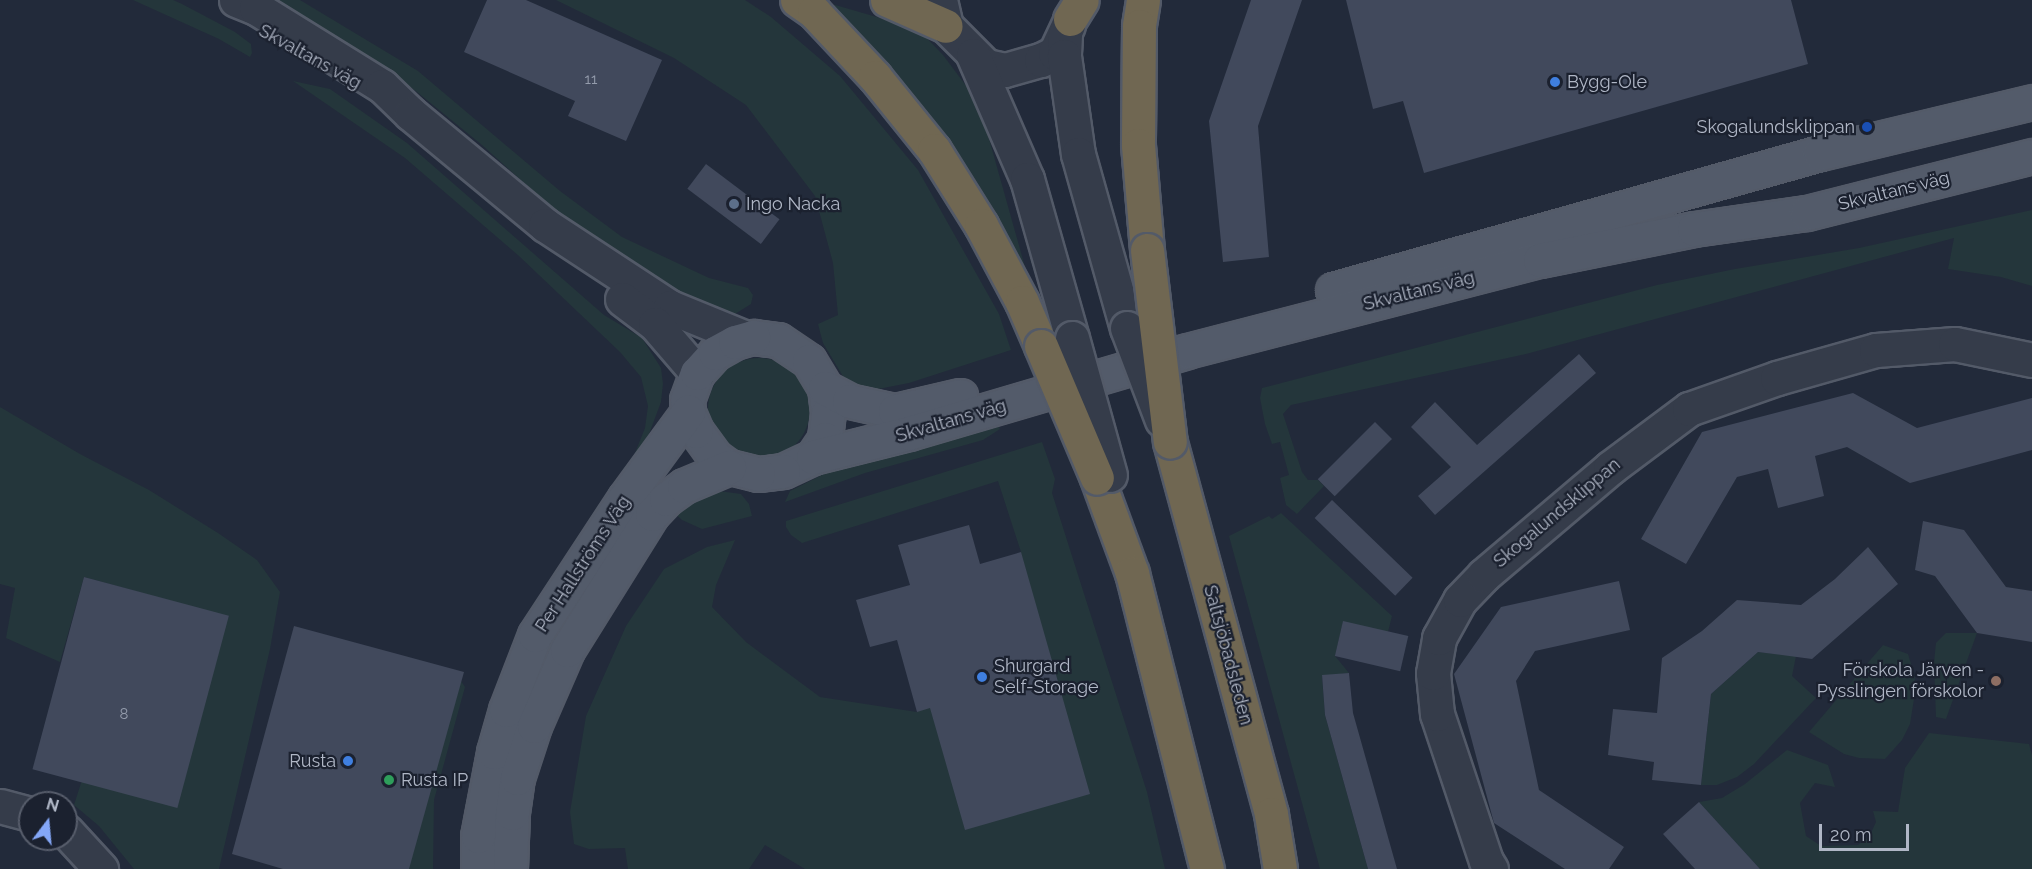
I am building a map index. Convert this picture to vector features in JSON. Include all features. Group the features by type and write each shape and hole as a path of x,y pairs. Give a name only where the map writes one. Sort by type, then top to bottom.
{"highway":[{"path":"797,0 814,12 875,76 933,150 981,225 1022,302 1057,342 1103,476 1132,573 1207,869"},
{"path":"887,0 943,13"},
{"name":"Saltsjöbadsleden","path":"1143,0 1139,26 1138,145 1147,250 1170,442 1271,814 1280,869"},
{"path":"1271,814 1291,869"}],"main road":[{"name":"Skvaltans väg","path":"825,388 849,401 874,409 895,411 932,404 1820,153 2032,102"},
{"name":"Skvaltans väg","path":"688,412 706,447 729,467 758,474 783,471 813,457 909,433 1186,351 1540,260 1694,229 1807,213 2032,156"},
{"name":"Skvaltans väg","path":"746,338 766,338 790,347 813,366 825,388 828,413 825,439 813,457"},
{"path":"688,412 690,386 697,373 715,353 746,338"},
{"name":"Per Hallströms Väg","path":"478,869 478,836 494,752 506,710 535,635 626,498 688,412"},
{"name":"Per Hallströms Väg","path":"510,869 512,813 517,778 534,726 567,650 652,514 666,499 684,486 729,467"}],"street":[{"name":"Skvaltans väg","path":"210,0 411,114"},
{"name":"Skvaltans väg","path":"236,0 256,8 382,86 411,114 545,225 670,307 746,338"},
{"path":"943,13 973,55 1027,179 1057,342"},
{"path":"973,55 986,66 1005,70 1041,60 1055,52 1072,13"},
{"path":"1072,13 1066,72 1078,154 1127,328 1170,442"},
{"name":"Skvaltans väg","path":"545,225 585,271 655,324 697,373"},
{"name":"Skogalundsklippan","path":"1491,869 1486,861 1437,714 1433,673 1438,638 1460,600 1484,575 1610,468 1689,409 1777,378 1876,350 1955,344 2032,360"},
{"path":"0,806 18,811"},
{"path":"78,844 101,869"}],"shaded area":[{"path":"133,0 173,0 182,4 235,32 251,44 252,53 250,57 219,39"},
{"path":"277,0 300,0 418,71 560,191 622,237 709,278 748,288 753,295 751,304 735,314 707,308 670,294 563,218 482,145 417,92 376,62"},
{"path":"556,0 745,0 771,17 840,76 918,170 999,314 1011,350 909,383 873,390 855,389 844,378 823,343 818,324 838,315 833,263 815,196 746,105 674,58"},
{"path":"818,0 918,29 943,55 979,103 1027,274 923,113"},
{"path":"293,81 330,89 407,143 604,315 642,338 661,368 663,384 661,402 649,434 631,463 645,428 648,406 641,377 620,352 519,256 405,158"},
{"path":"2032,210 2032,286 2001,277 1948,269 1954,238 1526,354 1291,405 1283,414 1302,472 1308,480 1318,480 1324,486 1297,514 1286,505 1280,478 1289,475 1280,442 1272,444 1265,424 1260,398 1262,388 1657,285 1859,248"},
{"path":"759,358 778,362 795,373 806,390 810,409 806,428 795,445 778,456 759,460 740,456 723,445 712,428 708,409 712,390 723,373 740,362"},
{"path":"0,407 80,454 149,490 257,560 280,592 270,649 219,869 134,869 99,826 78,808 78,792 81,783 229,617 84,577 60,662 6,638 15,588 0,584"},
{"path":"995,420 1000,429 983,440 865,473 785,502 790,491 824,474 871,457"},
{"path":"1042,442 1055,479 1052,493 1147,792 1165,869 805,869 765,845 749,869 628,869 625,848 589,849 574,844 570,812 586,716 626,626 664,569 707,547 735,540 716,585 712,607 746,642 820,697 917,712 1021,552 998,481 802,543 791,535 786,527 786,521"},
{"path":"712,490 741,494 749,504 752,516 702,529 682,520 671,510"},
{"path":"1281,513 1392,616 1388,632 1343,622 1335,656 1349,673 1322,676 1325,715 1368,869 1320,869 1229,536 1269,516 1272,519"},
{"path":"1946,633 1977,633 1946,719 1936,717 1934,662 1936,643"},
{"path":"1883,645 1908,654 1915,677 1910,724 1902,740 1885,759 1859,758 1844,754 1809,732"},
{"path":"1758,652 1796,656 1792,676 1816,698 1754,764 1737,777 1717,785 1701,785 1711,694"},
{"path":"461,681 465,687 434,800 433,869 407,869"},
{"path":"1929,733 2029,744 2032,755 2032,869 1760,869 1699,802 1722,798 1745,784 1787,750 1828,765 1835,787 1815,783 1800,803 1806,836 1821,846 1858,845 1869,837 1876,822 1873,811 1898,812 1905,768"}],"building":[{"path":"487,0 526,0 662,60 626,141 568,116 575,101 464,52"},
{"path":"1251,0 1302,0 1258,126 1269,257 1223,262 1209,121"},
{"name":"Bygg-Ole","path":"1346,0 1791,0 1808,64 1424,173 1403,101 1373,109"},
{"name":"Ingo Nacka","path":"706,164 779,219 761,244 687,189"},
{"path":"1579,354 1596,373 1435,515 1418,496 1451,467 1411,427 1435,402 1477,445"},
{"path":"1853,393 1917,428 2032,398 2032,450 1910,483 1847,447 1815,456 1824,496 1778,508 1768,469 1737,477 1686,564 1641,539 1702,432"},
{"path":"1375,422 1392,439 1335,496 1318,479"},
{"path":"1332,500 1413,578 1395,596 1315,518"},
{"path":"1923,521 1964,530 2006,587 2032,591 2032,642 1977,633 1935,576 1915,570"},
{"name":"Shurgard Self-Storage","path":"969,525 980,564 1021,552 1090,794 965,830 930,708 917,712 897,640 870,647 856,600 910,585 898,545"},
{"path":"1868,547 1898,584 1812,659 1758,652 1711,694 1701,785 1652,780 1654,762 1608,755 1613,709 1657,713 1662,658 1702,631 1737,600 1801,605 1835,579"},
{"path":"84,577 229,616 177,808 32,769"},
{"path":"1619,581 1630,630 1535,651 1516,681 1539,790 1624,847 1609,869 1565,869 1494,823 1454,674 1501,607"},
{"path":"1343,621 1408,636 1400,671 1335,656"},
{"name":"Rusta","path":"294,626 464,672 409,869 283,869 232,854"},
{"path":"1349,673 1353,713 1397,869 1368,869 1325,715 1322,675"},
{"path":"1699,802 1760,869 1695,869 1663,834"}],"place":[{"name":"Bygg-Ole","path":"1555,82"},
{"name":"Skogalundsklippan","path":"1867,127"},
{"name":"Ingo Nacka","path":"734,204"},
{"name":"Shurgard Self-Storage","path":"982,677"},
{"name":"Förskola Järven - Pysslingen förskolor","path":"1996,681"},
{"name":"Rusta","path":"348,761"},
{"name":"Rusta IP","path":"389,780"}]}
